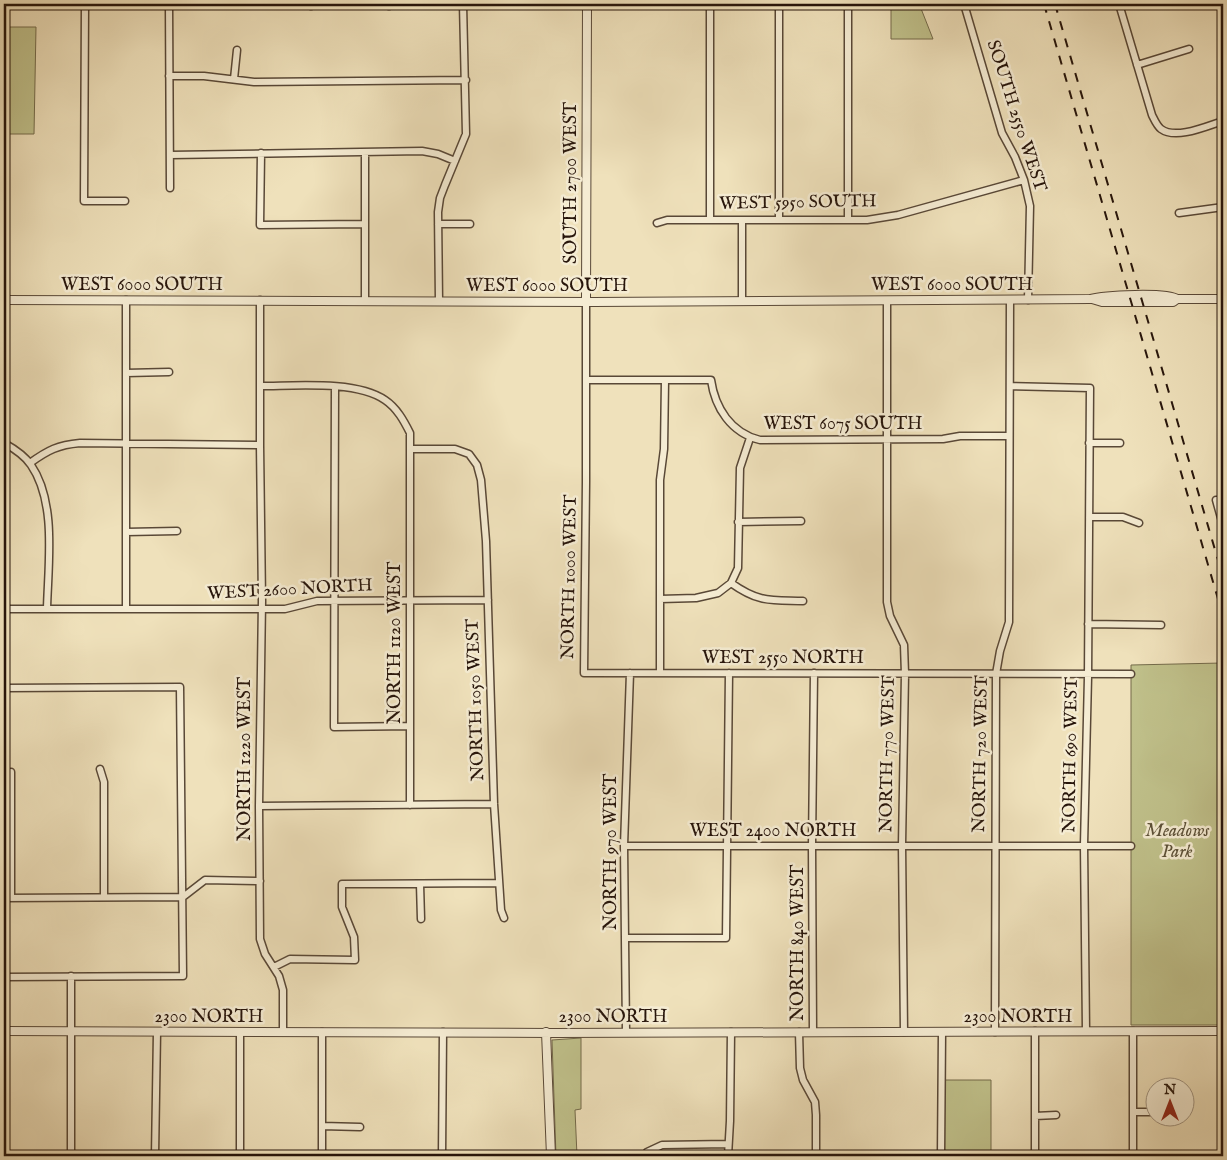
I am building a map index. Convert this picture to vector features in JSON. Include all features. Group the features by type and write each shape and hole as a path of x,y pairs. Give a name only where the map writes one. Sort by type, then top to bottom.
{"street":[{"path":"85,4 84,201 125,201"},
{"path":"169,4 170,188"},
{"path":"439,301 438,224 440,198 466,134 463,4"},
{"name":"SOUTH 2700 WEST","path":"586,482 587,4"},
{"path":"710,4 710,220"},
{"path":"779,4 779,220"},
{"path":"848,4 848,220"},
{"name":"SOUTH 2550 WEST","path":"964,4 1002,133 1015,157 1024,180 1030,206 1028,300"},
{"path":"1119,4 1152,115 1160,129 1172,132 1187,132 1223,121"},
{"path":"1137,65 1189,49"},
{"path":"234,80 237,50"},
{"path":"169,76 204,76 254,82 466,80"},
{"path":"170,155 422,151 438,154 455,161"},
{"path":"365,152 365,300"},
{"path":"261,154 260,225 365,224"},
{"name":"WEST 5950 SOUTH","path":"657,223 667,220 867,220 898,215 1024,180"},
{"path":"1179,213 1223,207"},
{"path":"742,220 742,301"},
{"path":"438,224 470,224"},
{"name":"WEST 6000 SOUTH","path":"4,300 887,301 1090,299 1101,296 1131,299 1173,296 1177,299 1223,299"},
{"path":"126,300 126,609"},
{"name":"NORTH 1220 WEST","path":"260,300 262,609 259,806 260,939 265,954 279,976 283,990 283,1032"},
{"name":"NORTH 720 WEST","path":"995,1032 996,674 1000,651 1009,622 1010,300"},
{"path":"887,301 887,440"},
{"path":"126,373 169,372"},
{"path":"586,380 665,380 664,449 660,480 660,673"},
{"name":"WEST 6075 SOUTH","path":"665,380 712,380 713,393 720,410 729,423 750,438 760,440 887,440 943,439 960,436 1010,436"},
{"path":"260,386 335,387 334,727 410,726"},
{"name":"NORTH 690 WEST","path":"1010,386 1090,388 1088,674 1084,846 1086,1031"},
{"name":"NORTH 1120 WEST","path":"335,387 348,387 369,391 386,400 400,415 410,433 410,805"},
{"path":"660,599 696,598 718,594 731,583 738,568 738,480 750,438"},
{"name":"NORTH 770 WEST","path":"887,440 888,602 890,616 904,645 905,674 902,846 904,1032"},
{"path":"30,463 48,450 80,442 260,445"},
{"path":"4,443 30,463 45,495 49,519 47,609"},
{"path":"1089,443 1120,443"},
{"name":"NORTH 1050 WEST","path":"410,449 455,450 469,454 477,465 481,480 486,541 494,804 501,910 504,918"},
{"name":"NORTH 1000 WEST","path":"584,673 586,482"},
{"path":"1220,500 1223,526"},
{"path":"1089,517 1124,517 1139,523"},
{"path":"738,522 801,521"},
{"path":"126,532 178,531"},
{"path":"731,583 752,597 767,600 803,601"},
{"name":"WEST 2600 NORTH","path":"4,609 285,609 317,601 488,600"},
{"path":"1088,624 1161,624"},
{"name":"WEST 2550 NORTH","path":"584,673 1131,674"},
{"name":"NORTH 970 WEST","path":"626,1032 624,846 630,673"},
{"path":"625,938 726,938 730,673"},
{"name":"NORTH 840 WEST","path":"813,1032 812,846 814,673"},
{"path":"4,688 180,688 183,897 183,976 4,976"},
{"path":"100,768 104,782 104,897"},
{"path":"11,772 7,898 183,897 205,880 260,881"},
{"path":"259,806 494,804"},
{"name":"WEST 2400 NORTH","path":"624,846 1131,846"},
{"path":"274,967 290,959 355,960 354,937 342,907 342,884 499,883"},
{"path":"420,884 421,919"},
{"path":"71,1156 72,976"},
{"name":"2300 NORTH","path":"4,1031 1223,1031"},
{"path":"1133,1031 1133,1156"},
{"path":"155,1156 157,1032"},
{"path":"240,1032 240,1156"},
{"path":"322,1032 322,1156"},
{"path":"442,1156 443,1032"},
{"path":"546,1032 551,1156"},
{"path":"728,1156 731,1032"},
{"path":"799,1032 800,1068 815,1109 816,1156"},
{"path":"941,1156 942,1032"},
{"path":"1035,1032 1035,1156"},
{"path":"1133,1112 1144,1112"},
{"path":"1035,1116 1056,1115"},
{"path":"322,1126 360,1127"},
{"path":"646,1154 662,1145 728,1144"}],"green space":[{"path":"891,4 920,6 933,39 891,39"},
{"path":"4,27 36,27 34,134 4,134"},
{"name":"Meadows Park","path":"1222,663 1223,1025 1131,1025 1131,665"},
{"path":"581,1038 581,1109 575,1110 577,1156 556,1156 552,1040"},
{"path":"1219,1061 1223,1061 1223,1156 1219,1156"},
{"path":"943,1080 991,1080 991,1156 944,1156"}],"railway":[{"path":"1044,4 1223,616"},
{"path":"1055,4 1223,577"}]}
